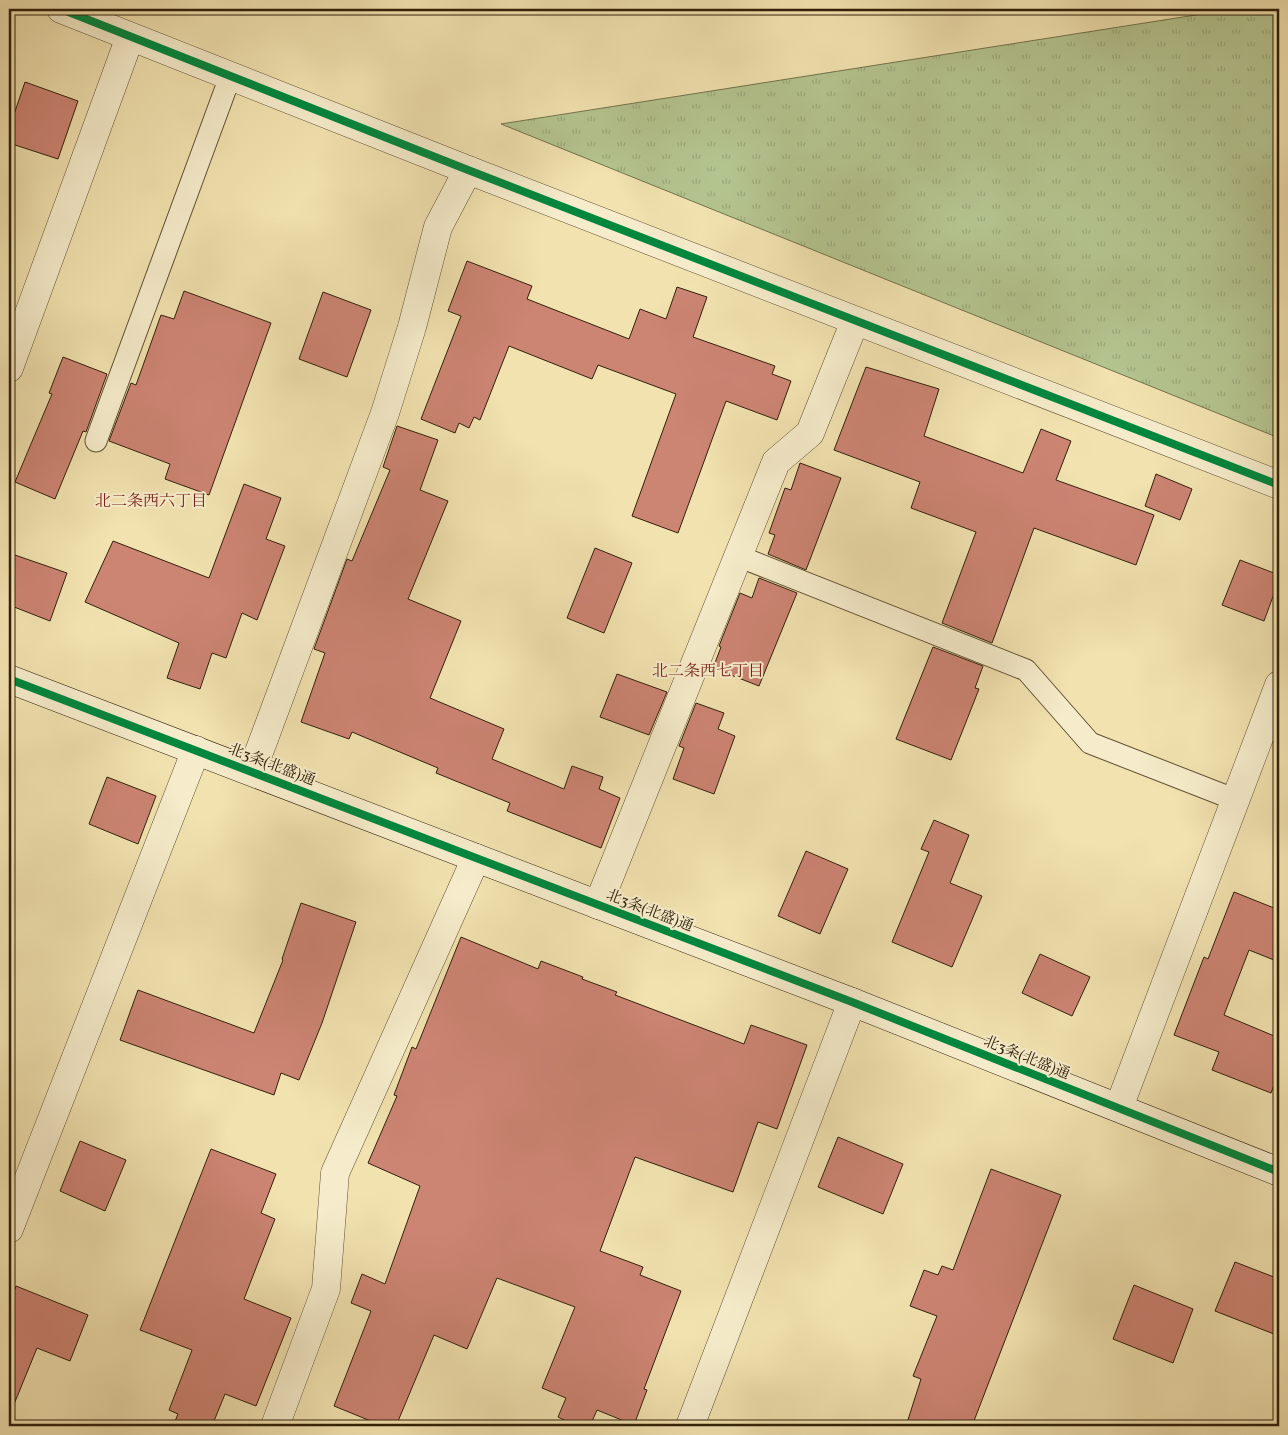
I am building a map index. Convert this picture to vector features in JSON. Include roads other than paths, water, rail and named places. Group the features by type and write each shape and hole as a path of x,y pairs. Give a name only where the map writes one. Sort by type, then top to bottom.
{"street":[{"path":"61,9 1279,486"},
{"path":"9,368 130,37"},
{"path":"252,772 384,413 412,327 438,227 468,170"},
{"path":"598,905 776,462 810,433 855,321"},
{"name":"北3条(北盛)通","path":"9,678 852,1002 1279,1172"},
{"path":"1118,1108 1279,685"},
{"path":"9,1229 196,750"},
{"path":"275,1426 326,1289 335,1173 476,858"},
{"path":"690,1426 852,1002"}],"lane":[{"path":"96,441 230,76"},
{"path":"738,556 1026,670 1090,743 1236,800"}],"district":[{"name":"北二条西六丁目","path":"151,500"},
{"name":"北二条西七丁目","path":"708,670"}]}
